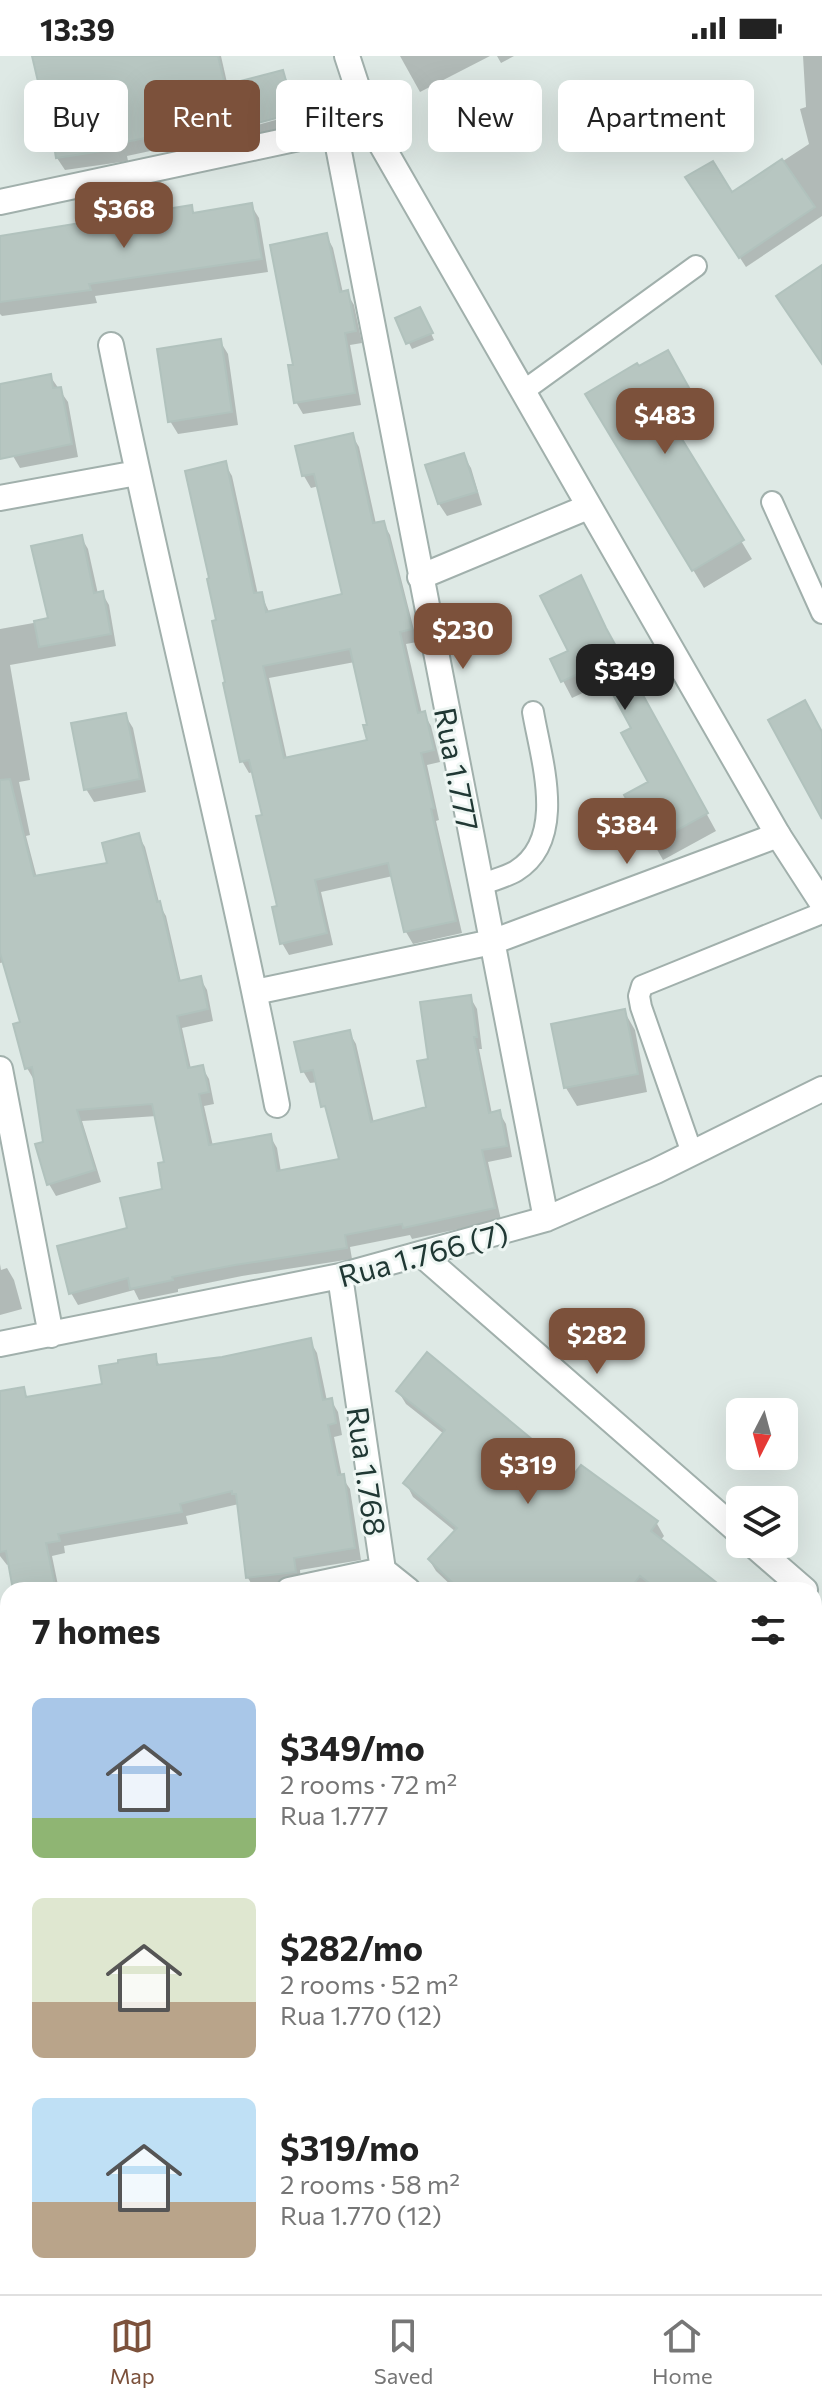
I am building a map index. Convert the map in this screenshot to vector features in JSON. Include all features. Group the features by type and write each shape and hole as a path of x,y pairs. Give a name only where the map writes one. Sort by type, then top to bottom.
{"street":[{"path":"347,56 355,80"},
{"path":"0,202 276,144"},
{"name":"Rua 1.777","path":"339,152 546,1219"},
{"path":"385,152 778,835 813,874 822,903"},
{"path":"111,345 137,473 255,992 277,1105"},
{"path":"0,498 137,473"},
{"path":"420,577 588,507"},
{"path":"255,992 492,942 778,835"},
{"path":"0,1069 51,1335"},
{"name":"Rua 1.766 (7)","path":"0,1344 340,1276 546,1219 692,1153 822,1089"},
{"path":"422,1255 726,1521"},
{"name":"Rua 1.768","path":"327,1582 383,1570 340,1276"},
{"path":"768,1558 796,1582"},
{"path":"383,1570 398,1582"}],"lane":[{"path":"522,392 696,266"},
{"path":"772,502 822,613"},
{"path":"481,885 518,870 544,836 549,806 533,712"},
{"path":"692,1153 641,1007 639,996 642,986 822,913"}],"building":[{"path":"32,56 218,56 224,80 144,80 144,138 128,142 128,80 38,80"},
{"path":"283,70 286,80 276,80 276,118 260,122 260,80 244,80"},
{"path":"55,152 96,152 56,158"},
{"path":"782,159 815,207 739,258 685,177 713,161 732,192"},
{"path":"252,203 262,259 89,284 91,290 0,302 0,236 192,205 193,213"},
{"path":"327,233 340,292 348,290 356,331 345,333 355,393 294,403 288,365 293,365 270,245"},
{"path":"822,265 822,364 776,296"},
{"path":"420,307 433,333 406,344 395,318"},
{"path":"221,339 232,412 168,422 157,349"},
{"path":"668,350 697,402 669,418 744,540 692,571 585,394 637,363 639,366"},
{"path":"51,374 53,388 61,387 72,444 0,459 0,384"},
{"path":"353,433 373,523 384,521 412,629 400,632 418,713 425,711 434,750 421,753 456,921 404,932 388,863 315,880 327,933 280,944 272,907 277,906 256,816 262,815 249,760 240,762 212,621 216,620 209,578 185,471 226,461 254,593 262,592 266,612 342,594 314,474 302,476 295,446","holes":["350,649 367,725 363,725 367,740 284,758 263,666"]},
{"path":"464,453 477,492 438,504 425,465"},
{"path":"82,535 94,593 103,591 111,634 39,647 34,621 48,618 31,546"},
{"path":"581,575 606,628 708,813 652,844 624,795 648,782 621,733 631,728 597,665 561,682 550,659 568,651 540,596"},
{"path":"805,700 822,732 822,819 768,720"},
{"path":"126,713 140,779 84,790 71,723"},
{"path":"10,779 34,876 107,863 102,843 139,833 157,902 160,901 179,981 201,976 208,1009 177,1016 188,1068 203,1065 209,1092 199,1094 209,1145 271,1134 277,1171 339,1159 325,1106 321,1107 313,1070 301,1072 294,1042 350,1030 371,1122 426,1107 417,1061 428,1059 420,1002 471,995 477,1037 474,1037 489,1113 500,1110 507,1146 482,1150 495,1208 403,1228 402,1224 345,1235 347,1248 235,1265 130,1289 128,1278 69,1294 57,1246 127,1228 120,1198 162,1189 158,1163 164,1162 152,1104 77,1110 95,1170 47,1185 35,1144 43,1142 32,1067 25,1069 13,1024 20,1022 0,953 0,780"},
{"path":"625,1009 638,1074 564,1088 551,1024"},
{"path":"311,1338 323,1400 332,1398 336,1423 328,1425 338,1475 344,1474 355,1548 294,1558 296,1572 246,1578 236,1494 232,1491 180,1504 182,1512 58,1534 60,1541 46,1543 54,1582 12,1582 6,1551 0,1552 0,1391 24,1387 26,1397 102,1384 99,1366 156,1354 157,1365 222,1357"},
{"path":"427,1352 574,1474 581,1465 658,1521 651,1531 716,1582 648,1582 640,1576 635,1582 452,1582 428,1559 457,1528 403,1483 445,1430 396,1391"}]}
